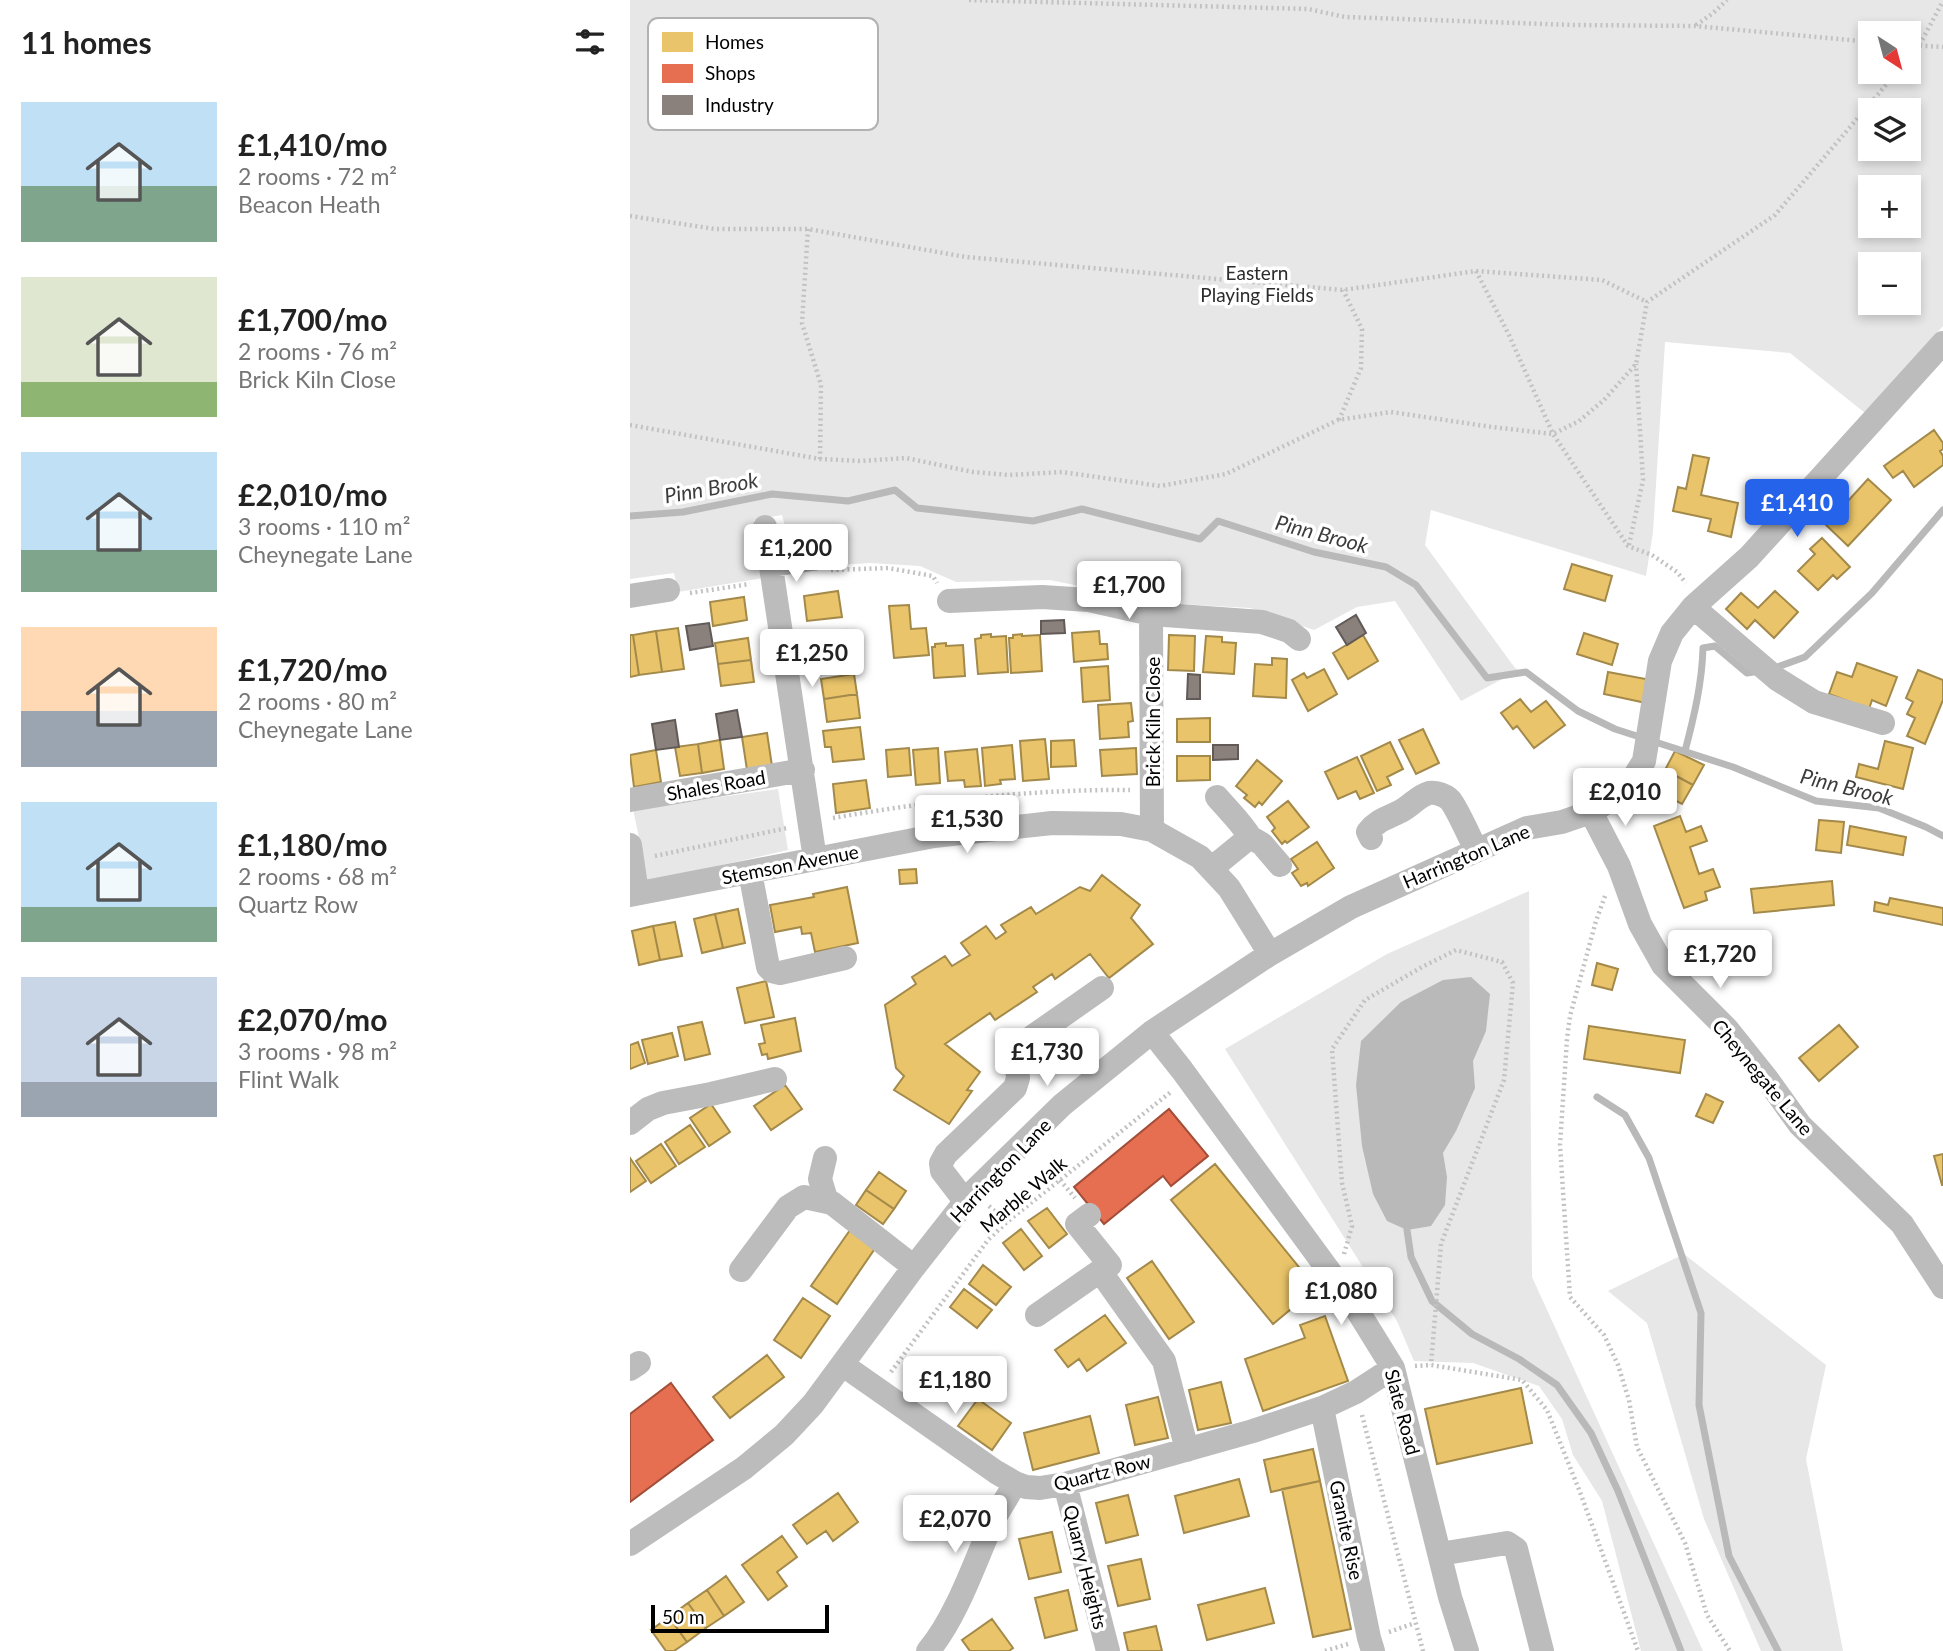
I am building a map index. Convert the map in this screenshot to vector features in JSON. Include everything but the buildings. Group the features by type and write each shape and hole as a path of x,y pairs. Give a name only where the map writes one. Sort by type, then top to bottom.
{"street":[{"name":"Harrington Lane","path":"630,1544 744,1468 813,1404 965,1201 1062,1105 1152,1032 1270,954 1351,907 1527,828 1562,822 1591,812 1615,797 1634,777 1644,761 1660,661 1672,633 1697,603 1749,557 1943,343"},
{"path":"765,527 815,859"},
{"path":"772,565 813,559"},
{"path":"630,596 668,590"},
{"path":"949,601 1042,597 1088,600 1151,614 1262,622 1289,631 1299,639"},
{"path":"1697,603 1769,672 1814,702 1883,723"},
{"name":"Brick Kiln Close","path":"1151,614 1152,830"},
{"name":"Shales Road","path":"630,800 803,770"},
{"path":"1371,838 1368,832 1373,826 1432,792 1450,800 1476,850"},
{"path":"1217,797 1233,817 1241,822 1250,837 1262,844 1280,865"},
{"name":"Cheynegate Lane","path":"1591,812 1619,866 1640,924 1662,965 1727,1029 1800,1125 1902,1224 1943,1287"},
{"name":"Stemson Avenue","path":"634,894 934,836 1052,823 1121,824 1152,830 1200,857 1229,888 1270,954"},
{"path":"1212,868 1250,837"},
{"path":"631,853 634,894"},
{"path":"750,872 768,967 772,971 780,973 845,958"},
{"path":"965,1201 942,1171 941,1163 946,1154 1014,1088 1018,1078 1016,1053 1023,1044 1102,988"},
{"name":"Slate Road","path":"1152,1032 1336,1281 1393,1368 1450,1597 1467,1651"},
{"path":"630,1123 648,1109 663,1103 775,1079"},
{"path":"825,1158 820,1179 827,1202"},
{"path":"741,1270 789,1207 804,1197 832,1203 914,1267"},
{"path":"1037,1315 1110,1265 1077,1224 1089,1215"},
{"path":"1100,1271 1164,1362 1187,1450"},
{"name":"Quartz Row","path":"843,1365 996,1472 1015,1483 1040,1488 1065,1484 1187,1450 1322,1408 1356,1392 1393,1368"},
{"name":"Granite Rise","path":"1322,1408 1373,1651"},
{"path":"928,1651 940,1638 980,1555 989,1528 1015,1483"},
{"name":"Quarry Heights","path":"1065,1484 1108,1651"},
{"path":"1440,1554 1507,1543 1516,1549 1542,1651"}],"path":[{"path":"969,0 1308,9 1372,18 1695,26 1858,40"},
{"path":"1695,26 1727,0"},
{"path":"1922,40 1943,1"},
{"path":"1922,46 1943,47"},
{"path":"1629,546 1643,480 1636,364 1647,302 1775,215 1887,84"},
{"path":"630,216 715,229 808,229 966,257 1343,290 1476,271 1602,279 1647,302"},
{"path":"808,229 803,323 821,385 820,459"},
{"path":"1476,271 1509,335 1553,433 1629,546 1652,555 1677,572 1697,603"},
{"path":"1338,420 1361,368 1362,329 1343,290"},
{"path":"630,425 820,459 861,461 906,457 973,472 1009,475 1062,472 1160,486 1226,474 1338,420 1391,412 1553,433 1579,421 1604,400 1636,364"},
{"path":"631,853 910,805 1074,792 1152,790"},
{"path":"1619,866 1595,921 1570,1016 1567,1039 1560,1145 1570,1297 1604,1335 1618,1365 1629,1400 1637,1447 1685,1543 1707,1615 1730,1651"},
{"path":"1336,1281 1352,1226 1342,1183 1332,1049 1365,1000 1422,967 1456,950 1502,962 1513,984 1504,1080 1441,1244 1431,1365"},
{"name":"Marble Walk","path":"878,1390 988,1240 1007,1222 1188,1079"},
{"path":"1393,1368 1431,1365 1522,1380 1547,1410 1638,1651"},
{"path":"1356,1392 1423,1651"}],"green space":[{"name":"Eastern Playing Fields","path":"630,0 1943,0 1943,326 1865,413 1790,353 1665,342 1653,532 1646,576 1431,510 1425,545 1519,670 1461,701 1395,601 1357,607 1314,630 1250,608 1163,603 1050,580 956,582 920,566 870,563 824,566 819,540 792,540 782,515 754,520 763,578 678,592 674,573 630,579"},
{"path":"778,789 788,850 630,886 643,857 633,809"},
{"path":"1529,891 1532,1277 1703,1651 1641,1651 1602,1501 1573,1455 1562,1419 1539,1386 1473,1363 1414,1361 1397,1321 1225,1049 1387,954"},
{"path":"1684,1254 1826,1365 1806,1459 1843,1651 1761,1651 1704,1519 1647,1323 1608,1291"}],"shaded area":[{"path":"1471,977 1490,994 1486,1031 1473,1061 1475,1088 1443,1153 1447,1177 1445,1205 1431,1226 1407,1230 1387,1221 1373,1194 1362,1146 1356,1085 1361,1041 1401,1002 1443,980"}],"waterway":[{"name":"Pinn Brook","path":"630,516 683,512 772,494 848,501 895,490 917,508 1033,521 1082,509 1200,539 1218,521 1314,552 1386,567 1416,585 1487,678 1526,672 1578,711 1615,729 1733,767 1816,801 1879,808 1943,836"},
{"path":"1772,669 1805,657 1872,593 1943,510"},
{"path":"1685,751 1697,700 1703,648 1715,646 1747,673 1760,671"},
{"path":"1597,1097 1625,1115 1649,1158 1701,1313 1699,1405 1729,1556 1778,1651"},
{"path":"1407,1230 1411,1257 1432,1301 1472,1334 1519,1359 1557,1385 1591,1433 1618,1491 1681,1651"}]}
